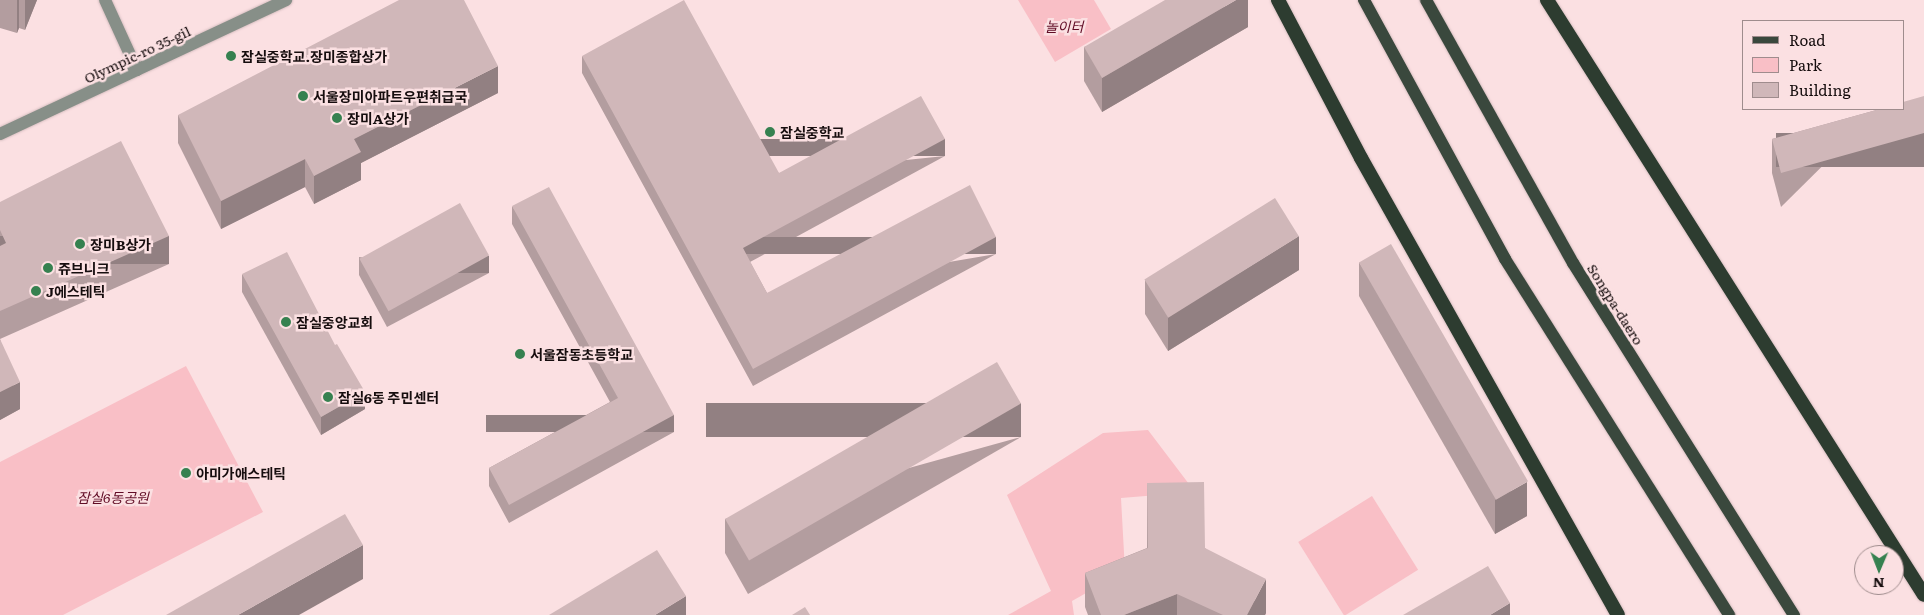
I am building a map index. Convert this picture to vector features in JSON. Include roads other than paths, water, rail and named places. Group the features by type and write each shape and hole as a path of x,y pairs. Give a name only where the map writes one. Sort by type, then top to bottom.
{"highway":[{"path":"1278,0 1361,158 1618,615"},
{"path":"1547,0 1924,595"}],"main road":[{"path":"1364,0 1505,259 1729,615"},
{"name":"Songpa-daero","path":"1426,0 1573,263 1794,615"}],"street":[{"path":"106,0 137,70"},
{"name":"Olympic-ro 35-gil","path":"0,134 286,0"}],"place":[{"name":"잠실중학교.장미종합상가","path":"231,56"},
{"name":"서울장미아파트우편취급국","path":"303,96"},
{"name":"장미A상가","path":"337,118"},
{"name":"잠실중학교","path":"770,132"},
{"name":"장미B상가","path":"80,244"},
{"name":"쥬브니크","path":"48,268"},
{"name":"J에스테틱","path":"36,291"},
{"name":"잠실중앙교회","path":"286,322"},
{"name":"서울잠동초등학교","path":"520,354"},
{"name":"잠실6동 주민센터","path":"328,397"},
{"name":"아미가애스테틱","path":"186,473"}],"park label":[{"name":"놀이터","path":"1064,26"},
{"name":"잠실6동공원","path":"113,497"}]}
